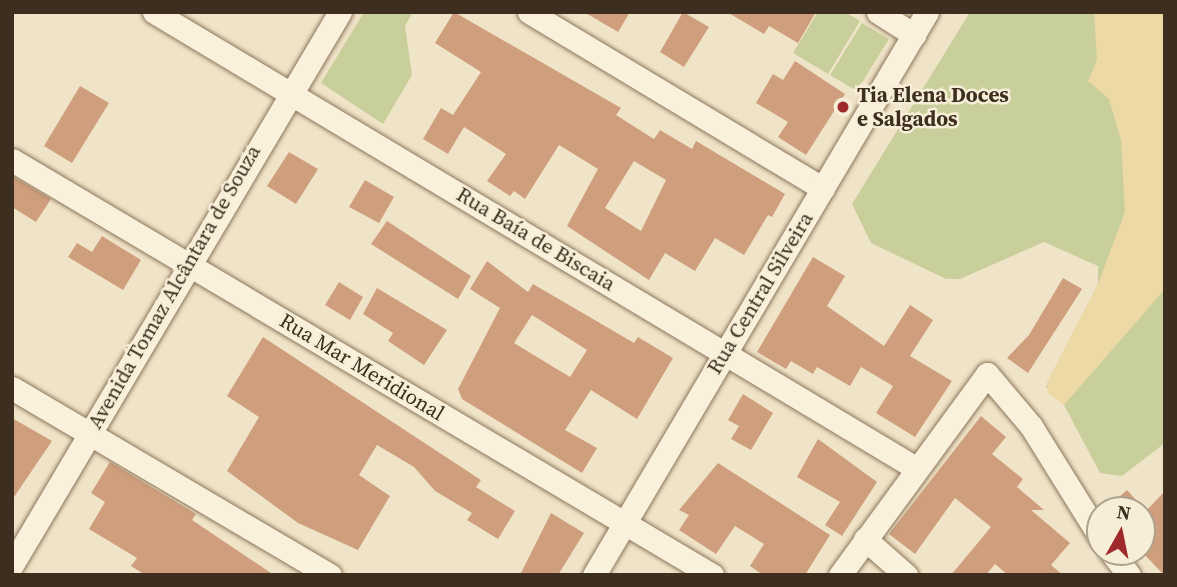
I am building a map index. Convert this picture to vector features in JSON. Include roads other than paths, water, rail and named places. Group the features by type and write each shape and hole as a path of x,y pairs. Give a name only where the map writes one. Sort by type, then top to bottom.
{"street":[{"name":"Rua Baía de Biscaia","path":"154,12 916,468"},
{"name":"Avenida Tomaz Alcântara de Souza","path":"12,565 186,263 340,12"},
{"path":"530,12 823,188"},
{"path":"878,12 914,34"},
{"name":"Rua Central Silveira","path":"594,575 724,351 927,12"},
{"name":"Rua Mar Meridional","path":"12,160 712,575"},
{"path":"840,575 987,374 1031,426 1086,514"},
{"path":"12,388 330,575"},
{"path":"865,539 906,575"}],"place":[{"name":"Tia Elena Doces e Salgados","path":"843,107"}]}
